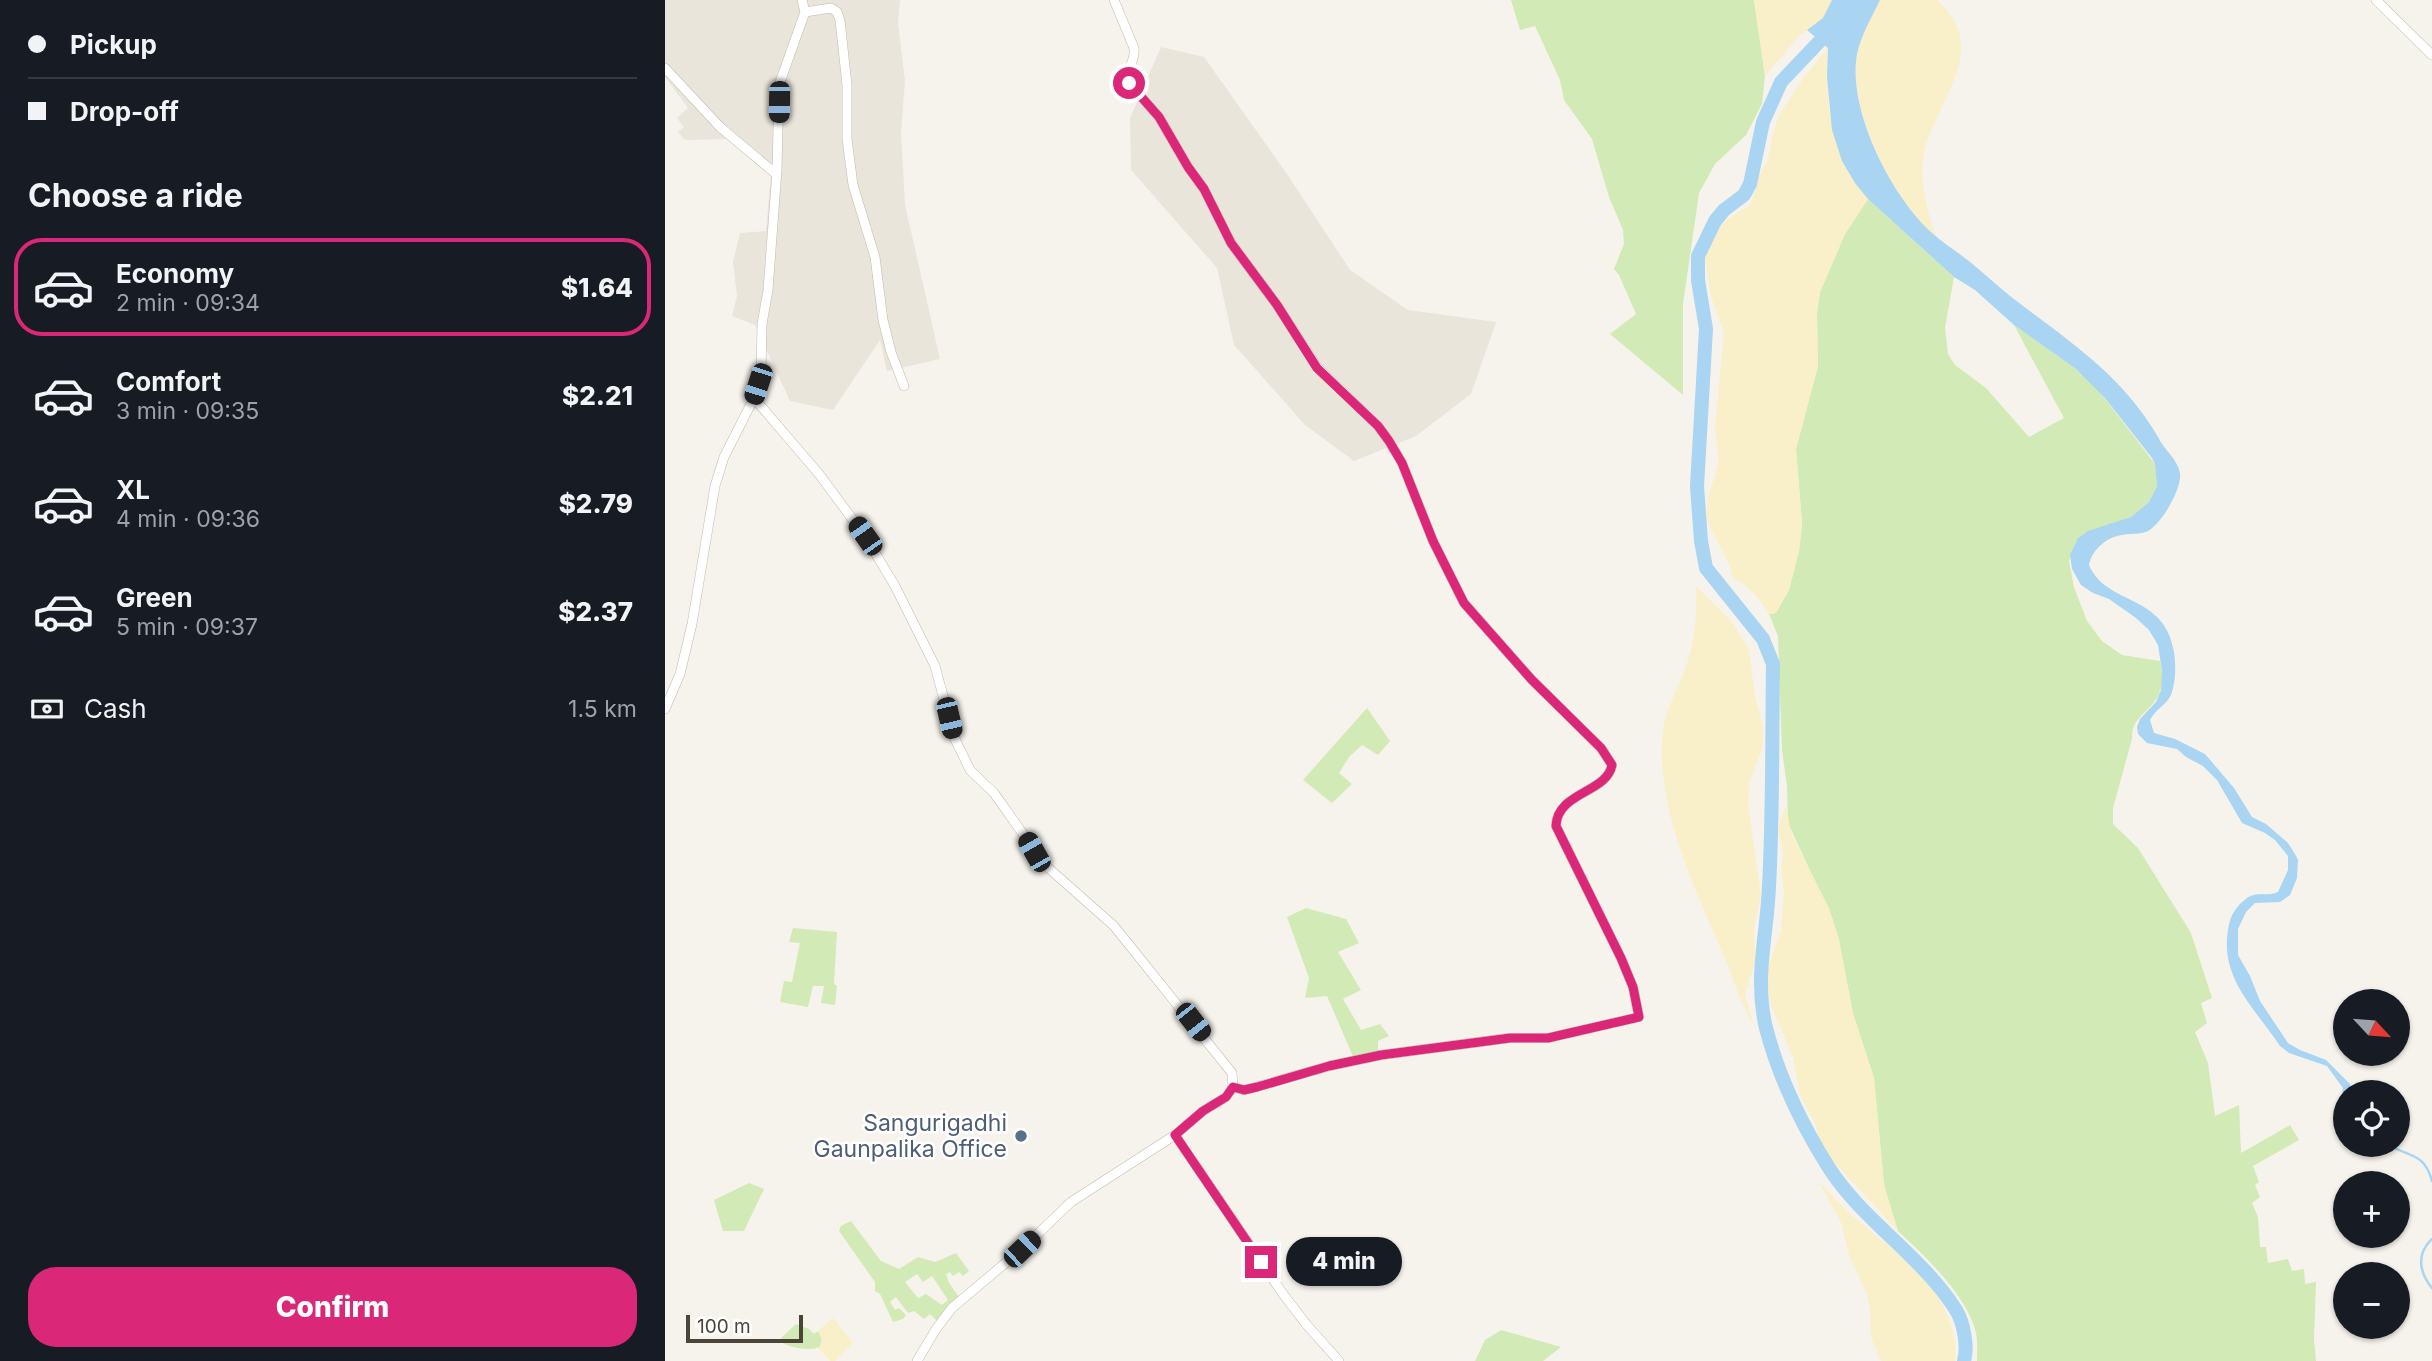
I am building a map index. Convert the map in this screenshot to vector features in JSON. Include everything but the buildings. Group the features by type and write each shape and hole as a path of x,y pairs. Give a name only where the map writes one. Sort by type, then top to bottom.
{"street":[{"path":"665,709 680,674 692,624 715,486 724,457 754,398 761,372 762,324 768,290 776,174 779,85 805,12 802,0"},
{"path":"1114,0 1134,48 1135,55 1127,76 1129,83 1159,117 1204,189 1231,243 1277,305 1317,368 1378,426 1389,441 1402,463 1433,541 1464,603 1524,670 1601,748 1612,765 1610,773 1599,783 1560,810 1556,817 1556,826 1621,958 1633,987 1639,1017 1548,1038 1510,1038 1381,1055 1329,1066 1244,1090 1233,1087"},
{"path":"2376,0 2432,55"},
{"path":"805,12 831,8 837,12 840,20 847,85 847,139 851,173 875,257 883,320 904,386"},
{"path":"665,68 720,127 776,174"},
{"path":"754,398 819,474 865,536 895,586 935,666 954,737 970,770 994,793 1045,865 1114,926 1233,1073 1233,1087 1226,1097 1203,1111 1175,1135 1071,1202 1022,1249 952,1308 917,1361"},
{"path":"1175,1135 1283,1294 1339,1361"}],"shaded area":[{"path":"665,0 900,0 898,23 905,81 901,132 905,205 940,359 887,371 880,340 833,410 790,401 755,325 732,316 737,296 733,262 740,233 766,231 771,173 728,139 685,140 678,132 684,127 677,118 688,108 665,77"},
{"path":"1161,47 1204,57 1287,174 1350,270 1408,310 1496,322 1471,394 1416,436 1354,461 1305,425 1234,345 1217,268 1131,170 1130,118"}],"green space":[{"path":"1511,0 1754,0 1765,76 1762,104 1746,135 1715,164 1699,193 1683,304 1683,395 1610,334 1636,314 1614,269 1624,244 1623,230 1609,197 1592,139 1564,100 1560,80 1535,26 1520,30"},
{"path":"1868,199 1954,277 1945,328 1948,354 1955,365 1986,388 2029,437 2064,418 2014,325 2076,369 2097,388 2155,464 2157,486 2149,502 2131,517 2083,534 2075,544 2069,561 2074,587 2087,621 2102,641 2122,655 2160,661 2160,690 2156,700 2137,720 2133,729 2113,808 2113,824 2138,848 2191,933 2212,998 2201,1003 2207,1023 2195,1032 2208,1063 2215,1116 2239,1105 2241,1153 2290,1125 2299,1140 2253,1166 2259,1182 2255,1185 2260,1197 2252,1203 2258,1217 2260,1247 2266,1247 2268,1263 2288,1259 2292,1271 2304,1269 2305,1284 2316,1282 2316,1361 1977,1361 1976,1333 1962,1302 1942,1276 1898,1231 1884,1185 1874,1078 1853,1014 1839,940 1833,920 1788,823 1778,636 1769,614 1776,613 1789,590 1799,551 1802,523 1796,449 1818,366 1817,312 1820,292 1845,234"},
{"path":"1367,708 1390,741 1378,755 1362,745 1349,757 1339,773 1352,784 1332,803 1303,780"},
{"path":"1306,908 1346,919 1359,943 1338,952 1361,990 1343,999 1361,1030 1380,1024 1389,1036 1378,1041 1378,1052 1355,1061 1327,996 1305,998 1309,978 1287,917"},
{"path":"793,928 837,932 835,1005 821,1003 824,986 813,986 808,1007 780,1002 784,981 792,982 800,943 789,942"},
{"path":"749,1183 764,1189 744,1231 723,1231 714,1200"},
{"path":"851,1221 881,1261 899,1269 918,1257 935,1262 956,1253 969,1271 963,1276 959,1272 953,1276 950,1272 946,1274 959,1297 937,1321 930,1314 924,1319 914,1311 908,1313 896,1297 890,1302 895,1310 899,1308 906,1315 893,1322 880,1294 875,1291 875,1282 839,1231 841,1226","holes":["917,1274 923,1282 932,1276 948,1300 942,1305 926,1294 918,1298 905,1282"]},
{"path":"796,1324 814,1334 818,1331 822,1338 820,1347 800,1348 781,1342 781,1338"},
{"path":"1501,1330 1561,1347 1543,1361 1475,1361 1485,1340"}],"sand":[{"path":"1754,0 1832,0 1823,18 1798,37 1765,76"},
{"path":"1880,0 1937,0 1953,19 1960,39 1960,58 1955,78 1928,138 1923,158 1923,188 1936,237 1905,203 1891,181 1878,156 1860,105 1856,60"},
{"path":"1828,48 1829,110 1842,161 1868,199 1845,234 1820,292 1817,312 1818,366 1796,449 1802,523 1799,551 1789,589 1776,613 1769,614 1754,593 1733,578 1730,566 1706,518 1708,498 1719,462 1715,428 1724,333 1711,296 1705,257 1713,233 1728,219 1749,206 1768,159 1779,115"},
{"path":"1696,586 1732,622 1749,650 1755,697 1763,727 1763,746 1749,784 1748,804 1761,896 1754,928 1755,962 1745,995 1754,1025 1742,1002 1680,849 1665,789 1663,731 1667,713 1691,651"},
{"path":"1786,805 1791,833 1829,908 1839,940 1853,1014 1874,1078 1884,1185 1898,1231 1834,1162 1820,1142 1815,1123 1800,1095 1793,1057 1772,1008 1767,987 1768,968 1781,931 1783,854 1778,829"},
{"path":"1818,1180 1851,1214 1908,1263 1938,1298 1948,1317 1954,1338 1955,1361 1881,1361 1871,1337 1870,1308 1866,1292 1849,1255 1841,1222"},
{"path":"833,1318 853,1343 835,1361 831,1361 818,1348 822,1342 818,1331"}],"water":[{"path":"1832,0 1880,0 1859,47 1856,76 1859,100 1875,150 1902,197 1937,237 2110,376 2144,415 2178,468 2178,488 2159,521 2148,531 2116,536 2105,541 2093,554 2089,565 2097,578 2108,588 2148,609 2168,633 2174,652 2175,679 2171,695 2150,720 2154,733 2175,739 2205,754 2234,788 2252,817 2266,824 2288,843 2298,860 2297,878 2290,895 2280,902 2255,903 2246,912 2238,929 2238,955 2260,1001 2288,1043 2326,1060 2346,1080 2337,1080 2327,1066 2289,1053 2280,1046 2250,1006 2229,963 2228,930 2234,912 2251,896 2278,892 2288,870 2288,856 2275,840 2242,823 2217,780 2203,766 2177,749 2147,743 2138,734 2140,719 2156,702 2161,690 2162,671 2158,645 2149,630 2136,618 2109,599 2081,585 2072,569 2070,555 2078,538 2088,531 2131,517 2149,502 2157,486 2155,464 2105,398 2076,369 2014,325 1975,290 1954,277 1868,199 1855,183 1842,161 1832,130 1827,77 1828,48 1807,30 1823,18"}],"waterway":[{"path":"1854,0 1854,5 1781,82 1763,122 1750,184 1744,195 1724,210 1715,221 1698,256 1698,280 1706,329 1697,486 1701,541 1706,568 1763,639 1773,664 1770,859 1761,974 1763,1010 1771,1047 1792,1101 1829,1168 1859,1205 1927,1273 1956,1310 1965,1335 1964,1361"},
{"path":"2410,1154 2425,1165 2432,1181"},
{"path":"2432,1239 2423,1251 2421,1263 2424,1276 2432,1288"}],"place":[{"name":"Sangurigadhi Gaunpalika Office","path":"1021,1136"}],"route":[{"path":"1129,83 1159,117 1204,189 1231,243 1277,305 1317,368 1378,426 1389,441 1402,463 1433,541 1464,603 1532,680 1601,748 1612,765 1610,773 1599,783 1560,810 1556,817 1556,826 1621,958 1633,987 1639,1017 1548,1038 1510,1038 1381,1055 1329,1066 1244,1090 1233,1087 1226,1097 1203,1111 1175,1135 1261,1262"}]}
